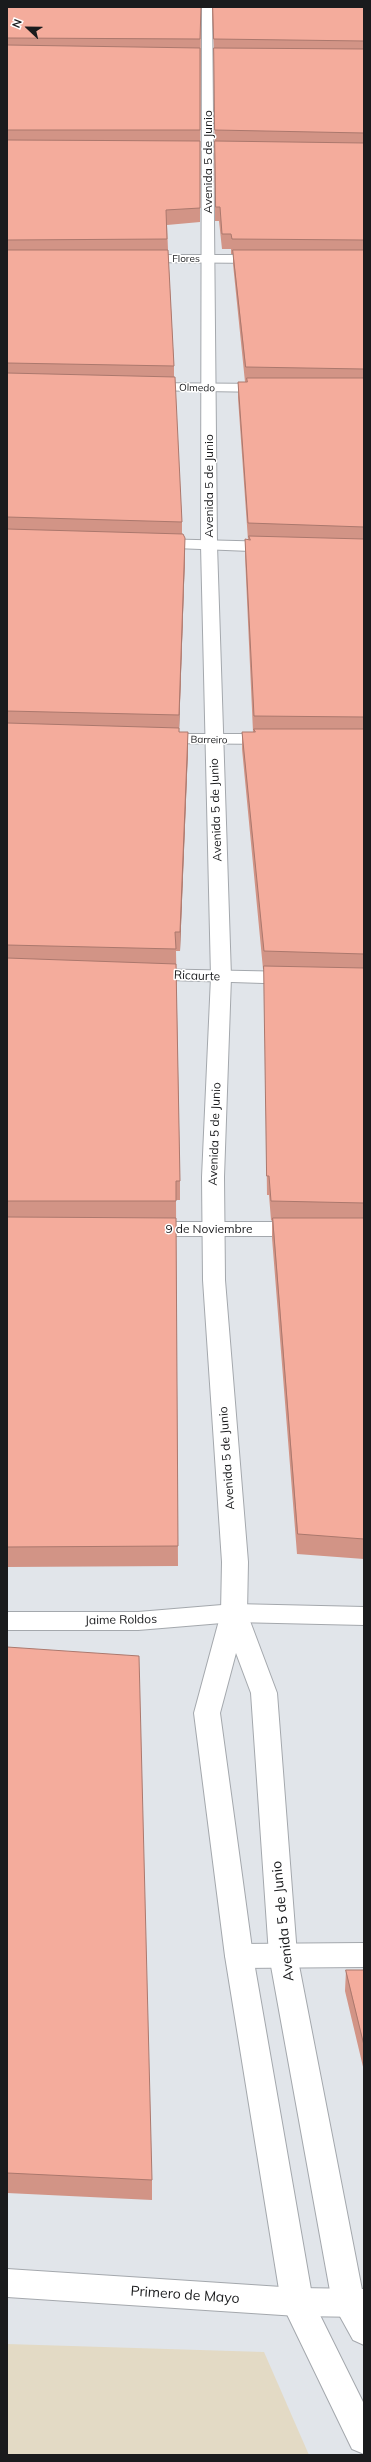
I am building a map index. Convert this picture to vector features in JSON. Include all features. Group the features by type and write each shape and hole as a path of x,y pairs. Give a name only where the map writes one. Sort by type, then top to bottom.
{"main road":[{"name":"Avenida 5 de Junio","path":"207,7 209,545 221,977 213,1177 213,1229 214,1280 235,1562 234,1613 207,1713 239,1956 297,2302 364,2438"},
{"path":"192,56 221,56"},
{"path":"193,150 223,150"},
{"name":"Flores","path":"123,259 273,259"},
{"name":"Olmedo","path":"131,387 281,388"},
{"path":"139,544 289,547"},
{"name":"Barreiro","path":"142,738 214,740 288,739"},
{"name":"Ricaurte","path":"126,974 310,978"},
{"name":"9 de Noviembre","path":"126,1229 364,1229"},
{"name":"Avenida 5 de Junio","path":"234,1613 264,1693 283,1955 356,2302 364,2330"},
{"name":"Jaime Roldos","path":"7,1621 138,1621 234,1613 364,1616"},
{"path":"239,1956 364,1955"},
{"name":"Primero de Mayo","path":"7,2283 297,2302 356,2302"}],"shaded area":[{"path":"7,2344 264,2352 309,2455 7,2455"}],"building":[{"path":"7,7 201,7 200,39 7,38"},
{"path":"213,7 364,7 364,41 214,39"},
{"path":"7,45 200,48 200,130 7,130"},
{"path":"214,48 364,49 364,133 215,130"},
{"path":"7,140 200,141 200,208 166,210 167,239 7,240"},
{"path":"215,141 364,143 364,240 232,239 231,234 222,234 220,207 216,207"},
{"path":"7,250 168,250 174,366 7,363"},
{"path":"233,250 364,250 364,369 246,367"},
{"path":"7,373 175,377 182,522 7,517"},
{"path":"247,378 364,378 364,527 248,523 238,382 247,382"},
{"path":"7,529 183,534 185,538 179,715 7,711"},
{"path":"249,536 364,539 364,717 254,716 245,539 250,540"},
{"path":"7,723 179,728 179,732 188,732 180,932 175,932 176,949 7,945"},
{"path":"254,729 364,729 364,954 264,951 242,732 255,732"},
{"path":"7,958 176,964 180,1181 176,1181 176,1201 7,1201"},
{"path":"264,966 364,968 364,1203 271,1201 269,1176 267,1176"},
{"path":"7,1217 176,1218 178,1546 7,1547"},
{"path":"273,1218 364,1218 364,1539 298,1534"},
{"path":"7,1647 139,1656 152,2180 7,2173"},
{"path":"346,1970 364,1970 364,2045"}]}
